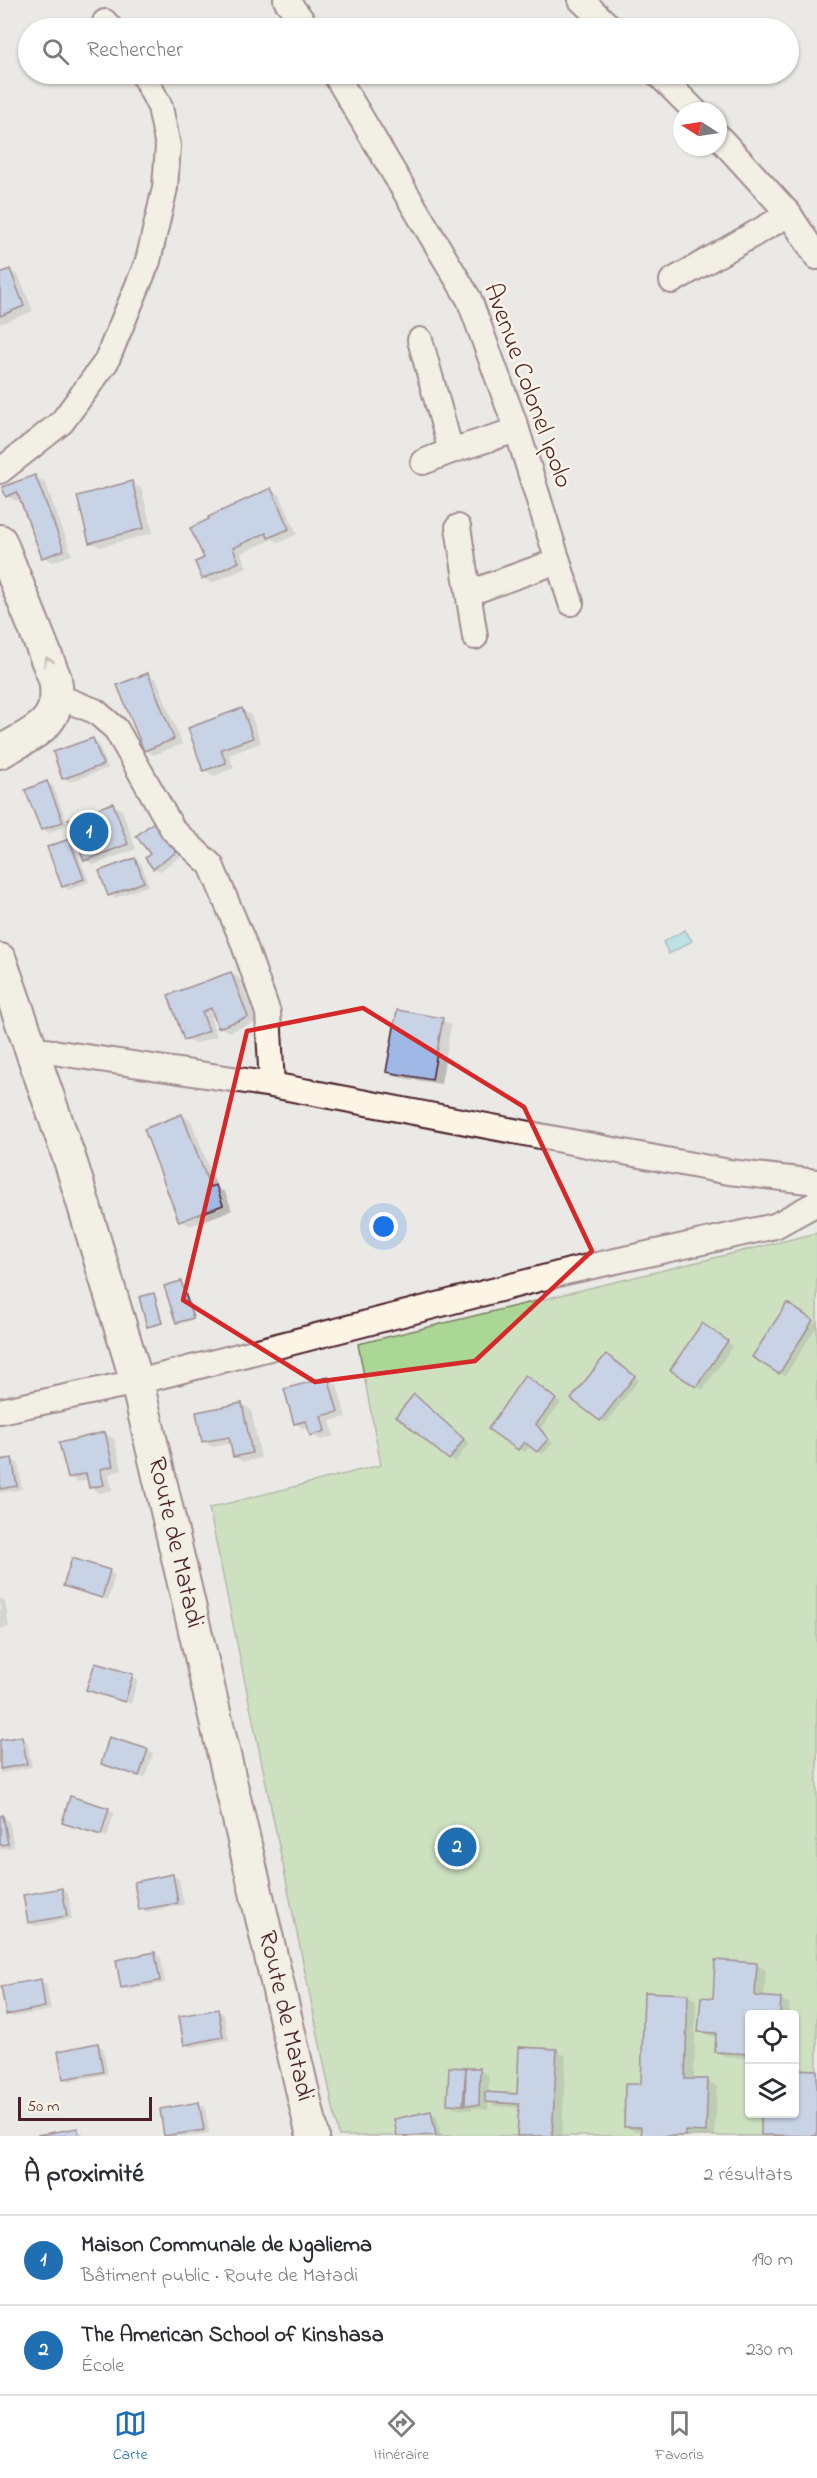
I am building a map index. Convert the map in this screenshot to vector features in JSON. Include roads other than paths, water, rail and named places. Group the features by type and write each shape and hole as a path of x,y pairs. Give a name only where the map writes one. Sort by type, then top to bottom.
{"main road":[{"path":"0,541 55,680 59,697 54,712 45,724 0,753"},
{"name":"Route de Matadi","path":"0,960 72,1166 137,1382 313,2136"}],"street":[{"path":"286,0 300,18"},
{"path":"581,0 600,18"},
{"path":"0,471 62,422 106,362 148,261 165,188 168,146 160,106 148,84"},
{"name":"Avenue Colonel Ipolo","path":"341,84 469,299 517,430 571,603"},
{"path":"668,84 686,102"},
{"path":"727,146 789,214 817,257"},
{"path":"672,281 789,214"},
{"path":"420,340 451,451"},
{"path":"423,462 517,430"},
{"path":"458,527 475,637"},
{"path":"469,593 558,561"},
{"path":"59,697 94,711 117,729 173,830 211,865 242,939 268,1013 272,1085"},
{"path":"33,1049 272,1085 729,1172 817,1182"},
{"path":"0,1411 137,1382 570,1271 775,1226 817,1203"}],"water":[{"path":"685,930 692,941 669,954 663,942"}],"place":[{"name":"Maison Communale de Ngaliema","path":"89,832"},
{"name":"The American School of Kinshasa","path":"457,1847"}]}
